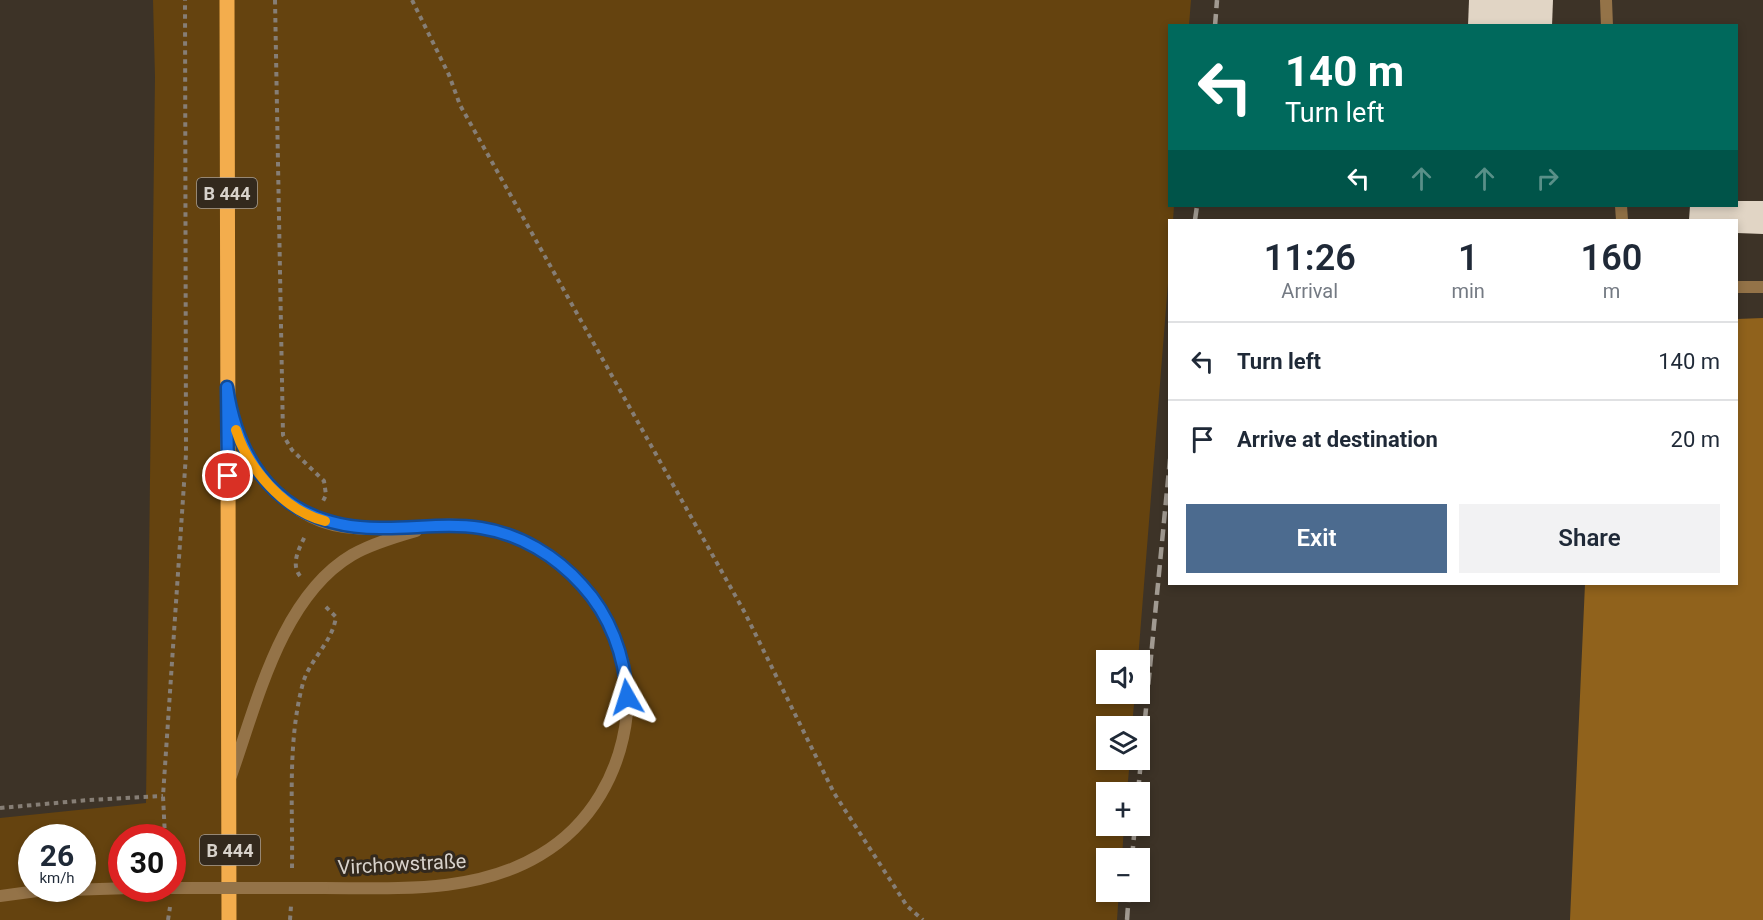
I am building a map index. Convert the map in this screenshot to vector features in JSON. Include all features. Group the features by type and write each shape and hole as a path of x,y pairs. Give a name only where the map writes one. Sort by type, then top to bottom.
{"main road":[{"name":"B 444","path":"227,0 229,920"}],"street":[{"path":"1605,0 1607,24"},
{"path":"1738,287 1763,287"},
{"name":"Virchowstraße","path":"186,888 398,888 458,883 486,878 517,867 547,851 581,821 608,783 618,760 627,710 623,667 614,635 588,591 558,562 530,545 484,528 434,526 360,528 314,518 283,498 250,459 238,436 227,387"},
{"name":"Virchowstraße","path":"230,779 277,648 298,610 312,592 351,556 393,538 434,526"},
{"name":"Virchowstraße","path":"0,896 37,891 108,889"}],"path":[{"path":"164,824 163,796 186,454 185,0"},
{"path":"275,0 283,435 292,450 324,481 326,495 296,554 296,571 336,617 334,633 304,681 294,733 291,873"},
{"path":"412,0 449,75 460,105 745,613 834,794 907,906 923,920"},
{"path":"0,808 163,796"},
{"path":"290,920 291,897"}],"shaded area":[{"path":"153,0 1191,0 1189,24 1168,24 1168,207 1174,207 1173,219 1168,219 1168,283 1139,650 1096,650 1096,704 1134,704 1133,716 1096,716 1096,770 1129,770 1128,782 1096,782 1096,836 1123,836 1123,848 1096,848 1096,902 1118,902 1117,920 0,920 0,818 146,803 155,77"},
{"path":"1763,318 1763,920 1570,920 1585,585 1738,585 1738,319"}],"building":[{"path":"1469,0 1553,0 1552,24 1468,24"},
{"path":"1738,201 1763,201 1763,234 1738,233 1738,219 1689,219 1690,207 1738,207"}],"railway":[{"path":"1215,24 1217,0"},
{"path":"1195,219 1197,207"},
{"path":"1139,782 1168,480"},
{"path":"1133,848 1134,836"},
{"path":"1127,920 1128,902"}],"slow traffic":[{"path":"236,430 250,459 265,480 283,498 314,518 325,521"}],"route":[{"path":"228,476 227,387 238,436 250,459 265,480 283,498 314,518 360,528 459,525 484,528 507,535 552,557 588,591 602,612 614,635 622,659 627,697"}]}
